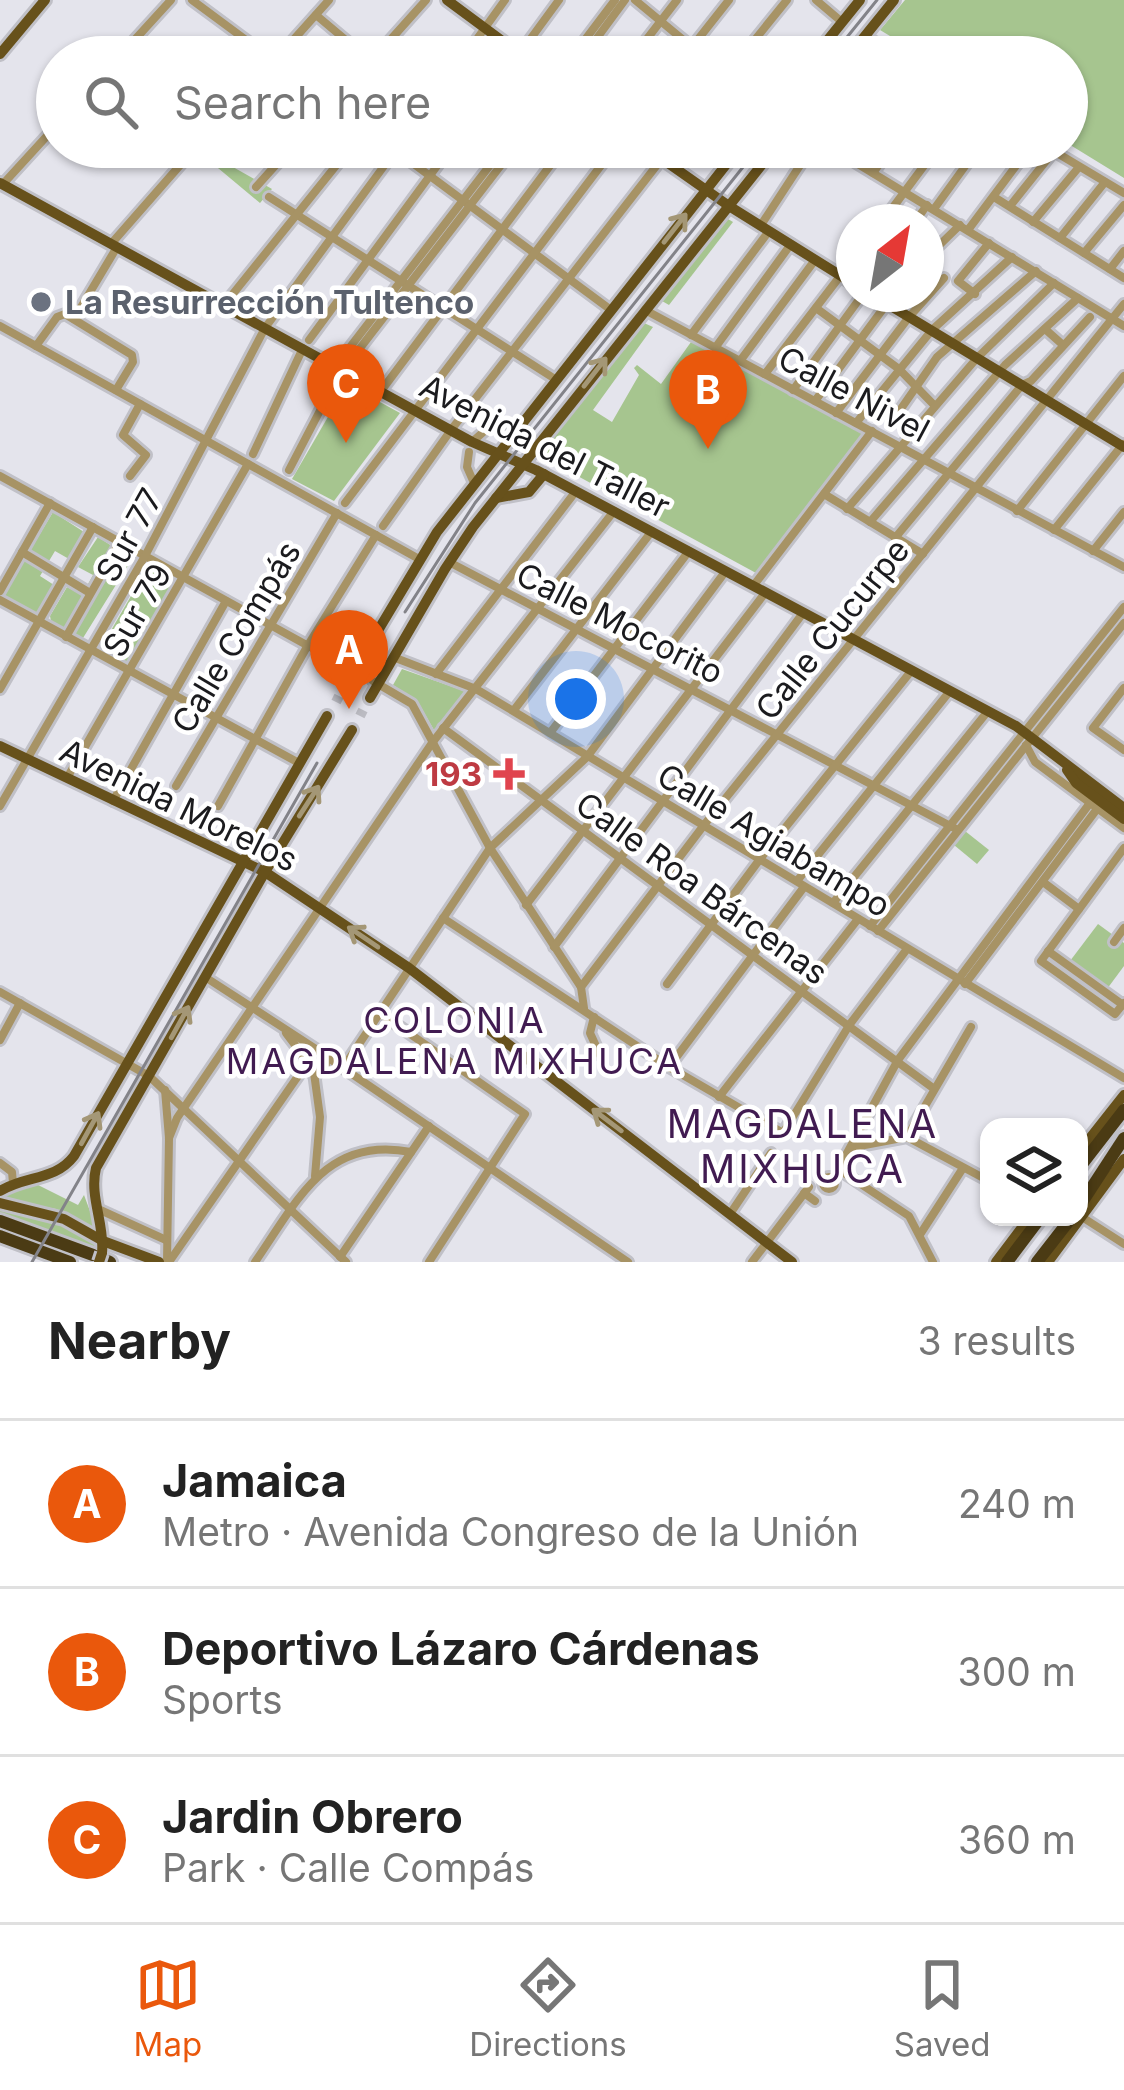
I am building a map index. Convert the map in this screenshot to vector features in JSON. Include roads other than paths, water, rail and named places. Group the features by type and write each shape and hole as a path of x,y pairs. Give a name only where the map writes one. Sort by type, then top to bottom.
{"highway":[{"path":"1088,1156 1124,1109"},
{"path":"1088,1197 1124,1138"},
{"path":"1102,1175 1124,1148"},
{"path":"0,1221 102,1256"},
{"path":"1007,1262 1034,1226"},
{"path":"1037,1262 1067,1226"},
{"path":"0,1236 70,1262"}],"main road":[{"path":"3,45 45,0"},
{"path":"447,0 495,36"},
{"path":"831,36 860,0"},
{"path":"865,36 894,0"},
{"path":"674,168 836,273"},
{"path":"0,1191 67,1166 337,699 357,674 419,559 496,454 723,168"},
{"path":"102,1256 93,1184 96,1168 376,682 449,562 496,498 759,168"},
{"name":"Avenida del Taller","path":"1,184 265,328 306,344 340,372 451,430 470,447 544,474 988,711 1121,813"},
{"path":"905,312 1123,445"},
{"path":"496,498 529,492 544,474"},
{"name":"Avenida Morelos","path":"0,746 265,872 320,903 792,1262"},
{"path":"1088,1141 1124,1095"},
{"path":"1088,1201 1124,1159"},
{"path":"0,1203 64,1219 102,1256 165,1262"},
{"path":"996,1262 1023,1226"},
{"path":"1048,1262 1069,1226"}],"street":[{"path":"138,36 171,0"},
{"path":"192,0 243,36"},
{"path":"294,36 329,0"},
{"path":"394,36 426,0"},
{"path":"479,36 505,0"},
{"path":"534,36 559,0"},
{"path":"588,36 616,0"},
{"path":"598,36 625,0"},
{"path":"635,0 678,36"},
{"path":"649,36 677,0"},
{"path":"701,36 729,0"},
{"path":"758,36 787,0"},
{"path":"816,0 842,22"},
{"path":"316,15 341,36"},
{"path":"1,184 36,146"},
{"path":"74,319 114,245 178,168"},
{"path":"256,187 273,168"},
{"path":"224,306 334,168"},
{"name":"Sur 77","path":"0,806 145,556 265,328 380,168"},
{"path":"420,168 611,310"},
{"path":"253,454 306,344 436,168"},
{"path":"467,203 490,168"},
{"path":"289,470 340,372 497,168"},
{"path":"381,391 548,168"},
{"path":"345,503 599,168"},
{"path":"218,806 308,645 380,530 451,430 655,168"},
{"path":"691,335 800,168"},
{"path":"865,168 924,204"},
{"path":"873,173 877,168"},
{"path":"896,204 923,168"},
{"path":"933,204 962,168"},
{"path":"944,244 994,197 1015,168"},
{"path":"1009,207 1037,168"},
{"path":"1033,222 1077,168"},
{"path":"1082,168 1124,194"},
{"path":"1060,238 1105,182"},
{"path":"269,196 556,380"},
{"path":"994,197 1124,278"},
{"path":"1084,254 1124,206"},
{"path":"944,216 1124,326"},
{"path":"975,294 958,281 989,243"},
{"path":"716,348 791,244"},
{"path":"1110,269 1124,251"},
{"path":"856,423 932,330 1012,257"},
{"path":"740,361 815,260"},
{"path":"898,413 937,357 1036,271"},
{"path":"765,374 836,281"},
{"path":"848,508 977,358 1054,283"},
{"path":"870,522 1000,371 1078,298"},
{"name":"Calle Cucurpe","path":"581,988 704,825 1124,304"},
{"path":"816,308 899,369 934,405"},
{"name":"Calle Nivel","path":"644,310 1124,567"},
{"path":"794,390 851,312"},
{"path":"815,401 880,312"},
{"path":"836,412 913,312"},
{"path":"36,346 58,316 74,319 132,355 133,362 116,390"},
{"path":"895,538 1022,385 1031,381 1090,316"},
{"path":"0,326 338,513 380,530 419,559"},
{"path":"1045,329 1063,345"},
{"path":"1017,511 1124,376"},
{"path":"130,476 146,455 122,436 140,404"},
{"path":"474,483 467,467 470,447 489,427 504,424"},
{"path":"526,905 692,687 872,431"},
{"path":"1054,530 1123,445"},
{"name":"Sur 79","path":"66,779 248,464"},
{"path":"0,476 357,674"},
{"path":"436,674 576,491"},
{"path":"824,494 922,554"},
{"path":"0,591 50,503"},
{"path":"169,1138 250,1007 432,743 614,511"},
{"path":"1093,551 1124,512"},
{"name":"Calle Compás","path":"176,786 338,513"},
{"path":"0,689 93,527"},
{"path":"513,711 652,532"},
{"path":"67,637 120,542"},
{"path":"550,734 688,551"},
{"path":"22,552 90,593"},
{"name":"Calle Mocorito","path":"449,562 954,828"},
{"path":"343,1068 490,848 586,757 726,571"},
{"path":"0,600 300,764"},
{"path":"112,801 226,601"},
{"path":"874,929 1120,627 1124,607"},
{"path":"554,946 804,612"},
{"name":"Calle Agiabampo","path":"393,658 476,689 1124,1078"},
{"path":"667,984 912,670"},
{"path":"376,682 412,704 490,848 581,988 584,1010"},
{"path":"1124,688 1093,728 1124,750"},
{"path":"669,1067 874,784 950,691"},
{"path":"833,903 988,711"},
{"name":"Calle Roa Bárcenas","path":"443,728 933,1088"},
{"path":"1026,738 1035,762 1124,828"},
{"path":"1017,907 1043,882 1094,806"},
{"path":"933,1262 921,1233 898,1207 839,1172 898,1060 1094,806"},
{"path":"1048,951 1124,1004 1115,1014 1041,961 1048,951 1124,848"},
{"path":"1043,882 1079,909"},
{"path":"443,918 669,1067 783,1133 850,1024 907,949"},
{"path":"718,1097 858,919"},
{"path":"1114,942 1124,928"},
{"path":"205,977 628,1262"},
{"path":"1079,988 1086,978"},
{"path":"0,992 149,1076 343,1259 429,1126"},
{"path":"0,1040 20,1003"},
{"path":"380,1012 525,1114 429,1262"},
{"path":"594,1017 590,1033 600,1055"},
{"path":"908,1137 971,1027"},
{"path":"280,1028 312,1067 343,1068"},
{"path":"315,1177 320,1117 311,1052 321,1053"},
{"path":"165,1262 312,1067 326,1063 321,1053"},
{"path":"165,1090 169,1138 165,1262"},
{"path":"749,1132 758,1118"},
{"path":"853,1147 908,1137 980,1176"},
{"path":"255,1262 315,1177 328,1166 359,1151 394,1148 411,1152"},
{"path":"730,1214 771,1153"},
{"path":"0,1162 12,1172 13,1183"},
{"path":"921,1233 963,1168"},
{"path":"752,1262 807,1190 815,1201"},
{"path":"97,1208 167,1241"},
{"path":"1088,1222 1124,1244"}],"tunnel":[{"path":"336,702 339,696"},
{"path":"360,716 363,710"}],"railway":[{"path":"848,36 877,0"},
{"path":"405,612 475,503 742,168"},
{"path":"32,1262 317,763"}],"place":[{"name":"La Resurrección Tultenco","path":"41,302"},
{"name":"Jardin Obrero","path":"346,443"},
{"name":"Deportivo Lázaro Cárdenas","path":"708,449"},
{"name":"Jamaica","path":"349,709"},
{"name":"193","path":"509,774"}],"district":[{"name":"COLONIA MAGDALENA MIXHUCA","path":"455,1040"},
{"name":"MAGDALENA MIXHUCA","path":"803,1146"}]}
